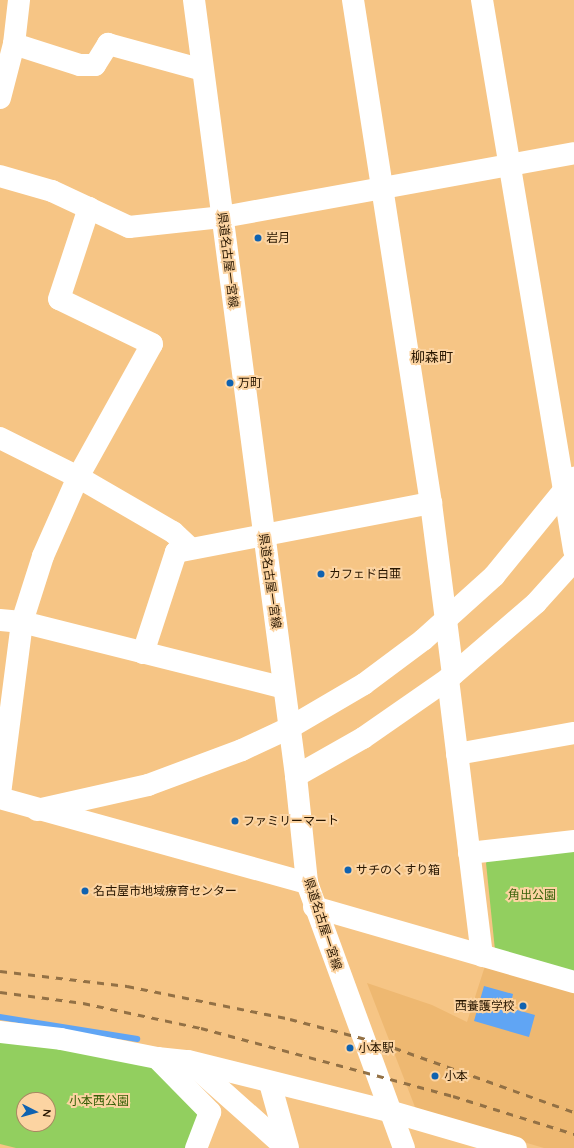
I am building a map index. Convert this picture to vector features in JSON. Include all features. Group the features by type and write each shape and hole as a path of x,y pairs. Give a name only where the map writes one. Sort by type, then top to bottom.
{"street":[{"path":"0,98 14,44 19,0"},
{"name":"県道名古屋一宮線","path":"194,0 296,776 307,883 314,907 404,1148"},
{"path":"353,0 431,503 446,619 457,754 482,956"},
{"path":"482,0 508,164 569,485 574,550"},
{"path":"14,44 80,65 95,64 108,44 203,70"},
{"path":"0,176 52,191 129,227 223,218 508,164 574,153"},
{"path":"0,794 22,622 43,556 78,477 152,344 59,299 89,208"},
{"path":"0,438 78,477 172,532 190,548"},
{"path":"37,810 148,785 242,750 289,728 364,684 423,640 494,576 569,485"},
{"path":"143,653 176,552 190,548 431,503"},
{"path":"296,776 363,738 451,677 536,603 574,561"},
{"path":"0,620 22,622 284,688"},
{"path":"457,754 574,733"},
{"path":"0,798 37,810 307,883"},
{"path":"470,853 574,841"},
{"path":"314,907 574,982"},
{"path":"0,1032 61,1039 157,1058 188,1061 270,1083 389,1111 516,1148"},
{"path":"157,1058 210,1112 196,1148"},
{"path":"188,1061 287,1148"},
{"path":"270,1083 287,1148"}],"shaded area":[{"path":"485,966 574,990 574,1148 544,1148 422,1112 415,1107 367,983 432,1005 467,1022"}],"green space":[{"name":"角出公園","path":"574,846 574,972 495,950 486,863 490,856"},
{"name":"小本西公園","path":"0,1035 152,1065 203,1115 190,1148 16,1148 0,1144"}],"water":[{"path":"484,986 513,994 510,1008 535,1015 529,1037 474,1021"}],"waterway":[{"path":"0,1017 137,1039"}],"railway":[{"path":"0,971 127,986 290,1019 381,1043 574,1112"},
{"path":"0,992 83,1003 201,1028 453,1096 574,1134"}],"place":[{"name":"岩月","path":"258,238"},
{"name":"万町","path":"230,383"},
{"name":"カフェド白亜","path":"321,574"},
{"name":"ファミリーマート","path":"235,821"},
{"name":"サチのくすり箱","path":"348,870"},
{"name":"名古屋市地域療育センター","path":"85,891"},
{"name":"西養護学校","path":"523,1006"},
{"name":"小本駅","path":"350,1048"},
{"name":"小本","path":"435,1076"}],"district":[{"name":"柳森町","path":"432,357"}]}
